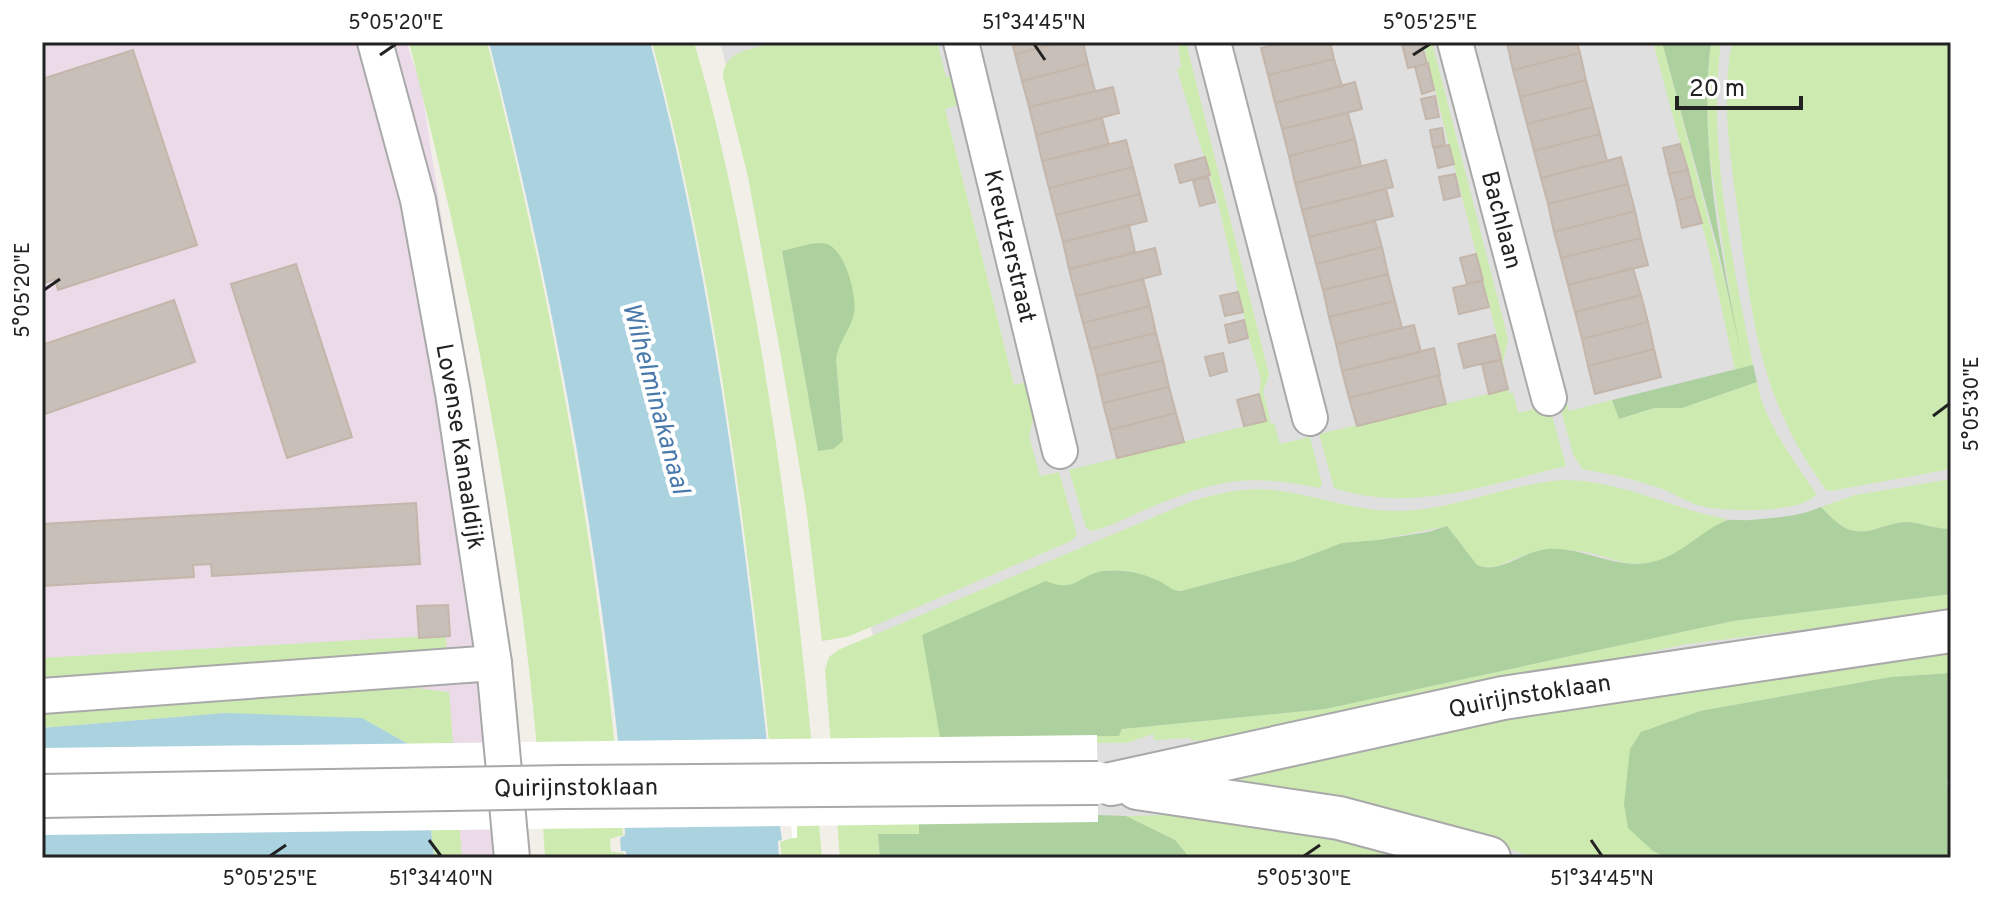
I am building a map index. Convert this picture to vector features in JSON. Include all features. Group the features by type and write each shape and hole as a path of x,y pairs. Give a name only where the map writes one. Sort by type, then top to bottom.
{"street":[{"name":"Lovense Kanaaldijk","path":"375,42 418,200 453,393 494,663 512,858"},
{"name":"Kreutzerstraat","path":"961,42 1060,451"},
{"path":"1213,42 1310,418"},
{"name":"Bachlaan","path":"1455,42 1549,398"},
{"name":"Quirijnstoklaan","path":"1105,784 1503,698 1951,631"},
{"path":"42,696 494,663"},
{"name":"Quirijnstoklaan","path":"42,796 565,787 1105,784 1339,818 1489,858"}],"shaded area":[{"path":"42,42 406,42 421,85 515,696 518,858 42,858"},
{"path":"720,42 1951,42 1951,858 877,858 882,671"}],"green space":[{"path":"409,42 487,42 532,235 571,430 613,724 623,835 610,839 611,852 624,853 624,858 545,858 527,652 497,447 457,243"},
{"path":"652,42 694,42 733,201 764,367 785,507 822,858 782,858 780,842 792,838 791,826 778,824 730,431 696,235"},
{"path":"782,42 937,42 946,77 951,76 958,105 945,109 1014,385 1028,382 1035,412 1029,436 1040,476 1059,472 1077,535 1071,541 847,637 822,641 806,506 781,357 748,177 723,77 729,60 736,55","holes":["810,244 826,244 836,251 844,264 850,280 853,306 836,361 843,436 818,451 782,252"]},
{"path":"1178,42 1186,42 1268,370 1263,392 1271,424 1274,423 1280,444 1310,437 1322,484 1319,488 1250,480 1213,485 1091,531 1086,528 1069,470 1266,421 1259,394 1261,379 1218,202 1177,70 1181,67"},
{"path":"1423,42 1432,42 1508,339 1503,363 1509,393 1513,393 1518,413 1549,405 1566,466 1450,494 1392,498 1334,488 1319,434 1505,390 1501,352"},
{"path":"1653,42 1662,42 1733,314 1709,151 1707,88 1711,42 1721,42 1717,122 1724,204 1753,365 1735,370 1709,251"},
{"path":"1662,42 1711,42 1708,81 1710,161 1720,241 1742,358 1718,249"},
{"path":"1732,42 1951,42 1951,469 1826,490 1786,424 1762,358 1743,252 1728,128 1727,85"},
{"path":"810,244 829,245 840,257 852,286 854,306 852,320 836,360 843,441 833,449 818,451 782,251"},
{"path":"1753,365 1757,382 1682,408 1654,408 1619,419 1612,400"},
{"path":"1757,382 1773,426 1816,495 1794,506 1761,510 1712,508 1646,484 1582,469 1573,454 1559,403 1566,401 1569,411 1612,400 1620,419 1654,408 1682,408"},
{"path":"1951,479 1951,529 1907,522 1855,531 1835,521 1821,507 1855,495"},
{"path":"1563,480 1606,485 1727,519 1672,555 1652,562 1623,562 1567,550 1530,554 1498,566 1484,567 1477,565 1447,526 1378,540 1342,543 1295,561 1181,591 1134,572 1121,570 1101,572 1075,583 1058,586 1097,735 1118,736 1122,729 1325,709 1733,621 1951,594 1951,611 1687,644 1250,736 1191,741 1190,738 1154,740 1153,734 1127,743 1097,743 919,824 919,834 878,834 880,858 840,858 825,670 829,657 838,650 1185,504 1220,494 1269,490 1370,509 1401,511 1442,506 1522,486"},
{"path":"1821,507 1835,521 1855,531 1907,522 1951,529 1951,594 1733,621 1325,709 1122,729 1119,736 940,737 922,635 1046,581 1064,585 1104,571 1133,572 1181,591 1295,561 1342,543 1428,532 1447,526 1477,565 1486,567 1503,565 1547,549 1570,550 1637,564 1673,554 1728,520 1785,516"},
{"path":"446,635 447,655 42,677 42,658"},
{"path":"1951,640 1951,673 1891,677 1700,711 1641,732 1653,851 1668,858 1535,858 1468,834 1201,780 1363,752 1564,699"},
{"path":"1951,673 1951,758 1947,783 1951,810 1951,858 1668,858 1653,851 1628,828 1624,804 1630,749 1641,732 1700,711 1891,677"},
{"path":"416,688 449,692 462,858 434,858 431,830 226,713 42,728 42,706"},
{"path":"1170,815 1269,823 1437,858 1190,858 1175,840 1126,816"},
{"path":"1126,816 1175,840 1190,858 880,858 878,834 919,834 919,824"}],"water":[{"name":"Wilhelminakanaal","path":"489,42 650,42 694,236 728,432 776,826 780,826 782,840 778,841 779,858 626,858 626,851 621,851 620,838 625,835 622,779 592,541 539,255"},
{"path":"226,713 362,718 408,744 431,830 434,858 42,858 42,728"}],"pier":[{"path":"1097,735 1098,822 797,826 797,838 792,838 791,826 42,835 42,748"}],"building":[{"path":"1012,42 1062,42 1015,54"},
{"path":"1062,42 1083,42 1088,64 1022,81 1015,54"},
{"path":"1288,42 1330,42 1334,59 1268,75 1261,48"},
{"path":"1421,42 1427,64 1408,68 1402,44"},
{"path":"1577,42 1580,53 1513,70 1507,43"},
{"path":"133,50 197,245 58,290 55,279 42,284 42,79"},
{"path":"1580,53 1586,80 1520,97 1513,70"},
{"path":"1334,59 1342,86 1275,103 1268,75"},
{"path":"1428,63 1434,90 1422,94 1415,67"},
{"path":"1088,64 1095,91 1029,107 1022,81"},
{"path":"1586,80 1593,107 1527,124 1520,97"},
{"path":"1355,82 1362,109 1282,129 1275,103"},
{"path":"1113,87 1119,113 1036,135 1029,107"},
{"path":"1435,96 1439,117 1426,119 1421,99"},
{"path":"1593,107 1600,134 1534,151 1527,124"},
{"path":"1348,113 1355,139 1289,156 1282,129"},
{"path":"1102,118 1109,145 1042,161 1036,135"},
{"path":"1442,128 1445,145 1433,147 1430,130"},
{"path":"1600,134 1607,161 1541,178 1534,151"},
{"path":"1355,139 1361,166 1295,183 1289,156"},
{"path":"1126,140 1133,167 1049,188 1042,161"},
{"path":"1680,144 1688,170 1669,174 1663,148"},
{"path":"1449,145 1454,164 1438,168 1434,148"},
{"path":"1205,157 1210,175 1180,183 1175,165"},
{"path":"1621,157 1628,184 1548,204 1541,178"},
{"path":"1386,160 1393,187 1302,210 1295,183"},
{"path":"1133,167 1140,194 1056,215 1049,188"},
{"path":"1688,170 1694,196 1676,201 1669,174"},
{"path":"1455,174 1460,196 1444,200 1439,177"},
{"path":"1208,177 1215,202 1200,206 1193,181"},
{"path":"1628,184 1635,211 1554,232 1548,204"},
{"path":"1386,189 1393,216 1309,237 1302,210"},
{"path":"1140,194 1147,221 1063,242 1056,215"},
{"path":"1694,196 1702,223 1682,228 1676,201"},
{"path":"1635,211 1641,238 1561,258 1554,232"},
{"path":"1375,221 1382,247 1316,264 1309,237"},
{"path":"1129,225 1135,252 1069,269 1063,242"},
{"path":"1641,238 1648,265 1568,285 1561,258"},
{"path":"1382,247 1388,274 1323,290 1316,264"},
{"path":"1155,248 1161,274 1076,296 1069,269"},
{"path":"1476,254 1483,280 1467,284 1460,258"},
{"path":"296,264 352,437 287,458 231,284"},
{"path":"1633,268 1641,295 1575,312 1568,285"},
{"path":"1388,274 1395,301 1329,317 1323,290"},
{"path":"1143,279 1150,306 1083,323 1076,296"},
{"path":"1482,281 1489,307 1459,314 1453,288"},
{"path":"1238,292 1243,312 1225,316 1220,296"},
{"path":"1641,295 1648,322 1582,339 1575,312"},
{"path":"174,300 195,362 42,415 42,345"},
{"path":"1395,301 1402,328 1336,344 1329,317"},
{"path":"1150,306 1156,333 1090,349 1083,323"},
{"path":"1244,320 1248,338 1229,343 1225,325"},
{"path":"1648,322 1654,349 1588,366 1582,339"},
{"path":"1414,325 1421,352 1342,371 1336,344"},
{"path":"1156,333 1163,360 1097,376 1090,349"},
{"path":"1495,335 1501,359 1464,368 1458,344"},
{"path":"1434,348 1440,375 1349,398 1342,371"},
{"path":"1654,349 1661,377 1595,394 1588,366"},
{"path":"1223,353 1227,371 1210,376 1205,357"},
{"path":"1163,360 1169,387 1103,403 1097,376"},
{"path":"1501,360 1508,389 1489,394 1482,364"},
{"path":"1439,375 1446,404 1357,426 1349,398"},
{"path":"1169,387 1176,413 1110,430 1103,403"},
{"path":"1259,394 1266,421 1244,426 1237,400"},
{"path":"1176,413 1184,442 1117,458 1110,430"},
{"path":"416,503 420,564 212,576 211,564 193,565 194,577 42,586 42,524"},
{"path":"448,605 450,636 419,638 417,606"}]}
